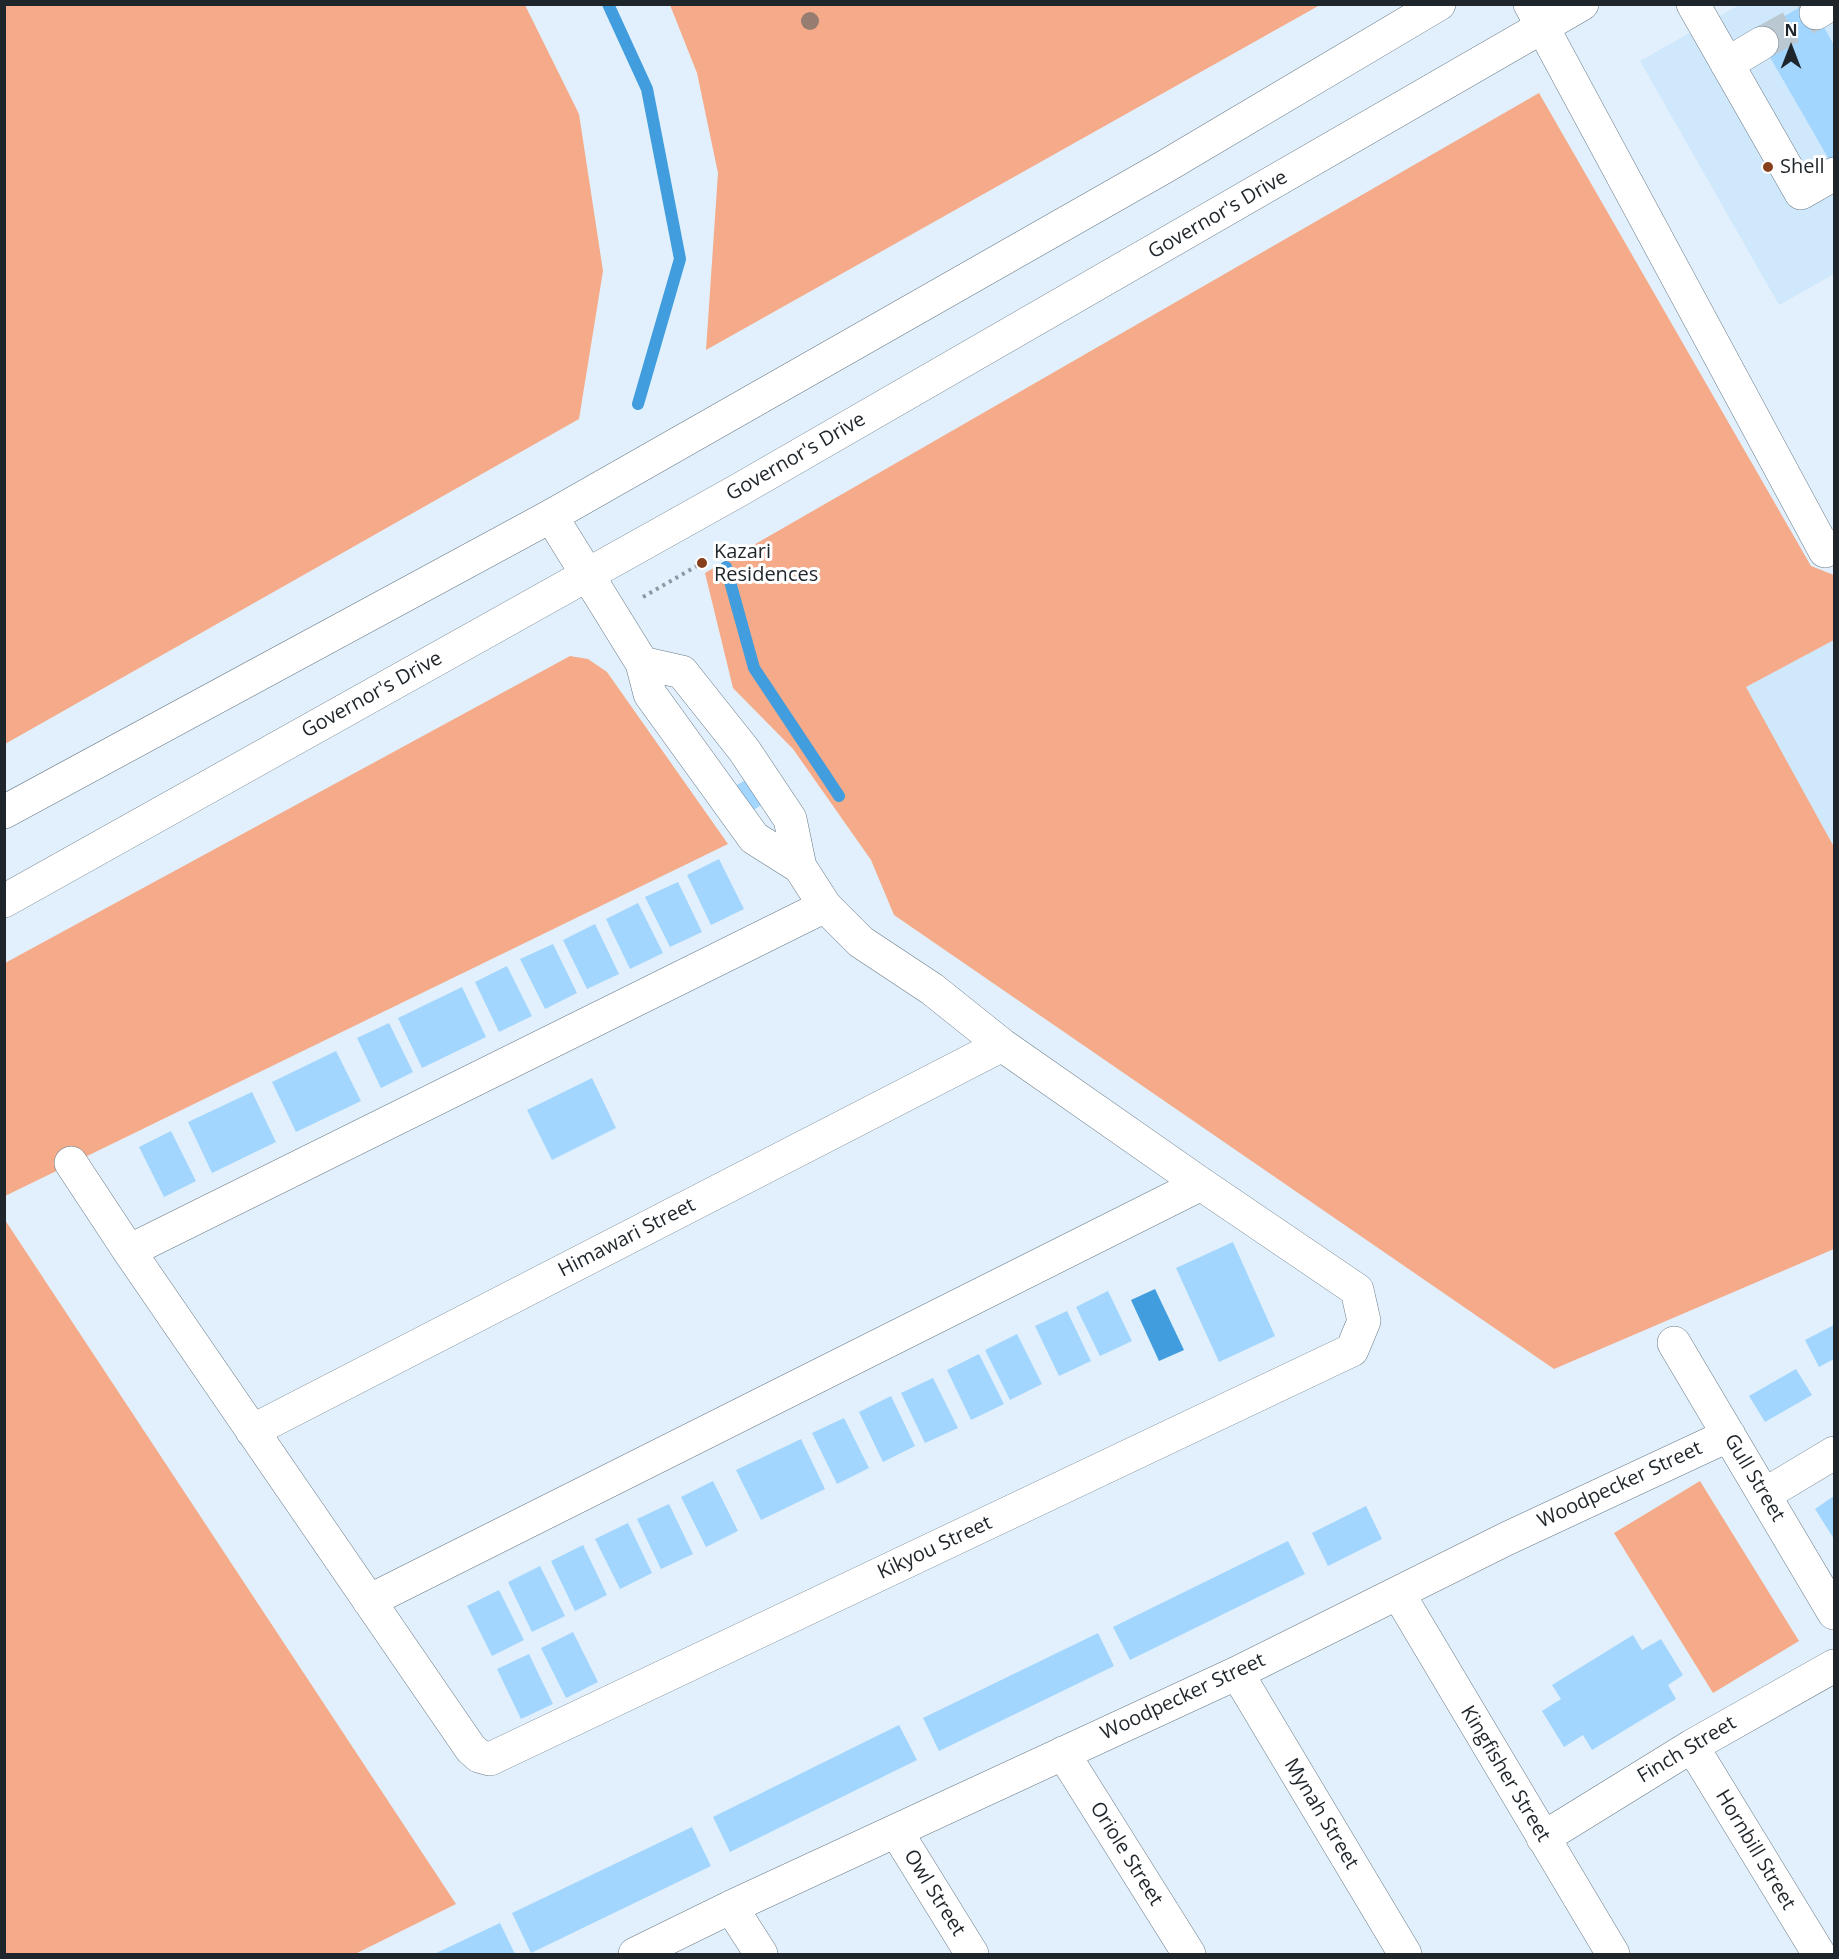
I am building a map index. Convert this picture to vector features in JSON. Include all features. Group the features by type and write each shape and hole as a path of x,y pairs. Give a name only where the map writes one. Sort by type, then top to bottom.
{"street":[{"path":"4,812 551,516 1166,166 1439,4"},
{"name":"Governor's Drive","path":"4,900 750,484 1537,16 1582,4"},
{"path":"1693,4 1801,193 1834,174"},
{"path":"1537,16 1825,551 1834,546"},
{"path":"1727,64 1762,43"},
{"path":"551,516 642,663 650,694 737,817 754,838 800,867"},
{"path":"72,1163 129,1251 369,1601 1201,1184 1002,1045 932,989 861,942 825,906 800,867 790,819 744,750 682,672 642,663"},
{"path":"129,1251 825,906"},
{"name":"Himawari Street","path":"252,1431 1002,1045"},
{"name":"Kikyou Street","path":"369,1601 471,1749 479,1756 490,1759 1352,1350 1364,1321 1357,1290 1201,1184"},
{"name":"Gull Street","path":"1674,1343 1834,1613"},
{"name":"Woodpecker Street","path":"635,1954 731,1907 1237,1673 1506,1539 1729,1435"},
{"path":"1764,1495 1834,1453"},
{"name":"Kingfisher Street","path":"1398,1593 1613,1954"},
{"name":"Finch Street","path":"1542,1838 1692,1746 1834,1666"},
{"name":"Mynah Street","path":"1237,1673 1405,1954"},
{"name":"Hornbill Street","path":"1692,1746 1819,1954"},
{"name":"Oriole Street","path":"1063,1753 1189,1954"},
{"name":"Owl Street","path":"896,1831 972,1954"},
{"path":"731,1907 760,1954"}],"path":[{"path":"635,602 702,563"}],"shaded area":[{"path":"5,4 525,5 579,114 603,271 579,419 5,744"},
{"path":"670,5 1320,5 706,350 718,173 697,73"},
{"name":"Shell","path":"1739,5 1834,5 1834,274 1779,305 1640,61"},
{"path":"1539,93 1811,566 1834,575 1834,640 1746,687 1834,847 1834,1249 1554,1369 894,915 871,860 793,749 733,688 705,573"},
{"path":"1834,640 1834,847 1745,687"},
{"path":"570,656 588,659 607,672 728,844 5,1196 5,963"},
{"path":"4,1220 456,1904 355,1954 5,1954"},
{"path":"1700,1481 1799,1641 1713,1693 1614,1533"}],"water":[{"path":"1155,1289 1184,1350 1159,1361 1131,1300"}],"building":[{"path":"1805,4 1811,4 1834,45 1834,168 1756,33"},
{"path":"751,777 766,802 752,811 737,785"},
{"path":"719,859 744,909 711,925 687,875"},
{"path":"678,882 702,932 670,947 645,897"},
{"path":"638,903 663,953 630,969 606,919"},
{"path":"595,924 619,974 587,989 563,940"},
{"path":"553,944 577,993 545,1009 520,959"},
{"path":"507,966 532,1016 499,1032 475,982"},
{"path":"462,987 486,1037 422,1068 398,1018"},
{"path":"389,1023 413,1072 381,1088 357,1038"},
{"path":"336,1051 361,1101 296,1132 272,1082"},
{"path":"592,1078 616,1128 552,1160 527,1110"},
{"path":"252,1092 276,1142 212,1173 188,1122"},
{"path":"171,1131 196,1181 164,1197 139,1147"},
{"path":"1233,1242 1275,1336 1219,1362 1176,1268"},
{"path":"1108,1291 1132,1341 1100,1356 1076,1307"},
{"path":"1067,1311 1091,1361 1059,1376 1035,1326"},
{"path":"1834,1325 1834,1359 1819,1367 1805,1340"},
{"path":"1017,1334 1042,1384 1010,1400 985,1350"},
{"path":"979,1354 1004,1404 971,1420 947,1370"},
{"path":"1796,1369 1812,1395 1765,1422 1749,1396"},
{"path":"933,1378 958,1428 925,1443 901,1393"},
{"path":"891,1396 915,1446 883,1462 859,1412"},
{"path":"844,1418 869,1468 837,1484 812,1433"},
{"path":"801,1439 825,1489 761,1520 736,1470"},
{"path":"713,1481 738,1531 706,1547 681,1497"},
{"path":"1834,1496 1834,1539 1815,1509"},
{"path":"669,1504 693,1554 661,1569 637,1519"},
{"path":"1366,1506 1382,1539 1328,1566 1312,1533"},
{"path":"628,1523 652,1573 620,1589 595,1539"},
{"path":"1288,1541 1305,1574 1130,1660 1113,1627"},
{"path":"583,1545 607,1595 575,1611 551,1561"},
{"path":"540,1566 565,1616 532,1632 508,1582"},
{"path":"499,1590 524,1640 492,1656 467,1606"},
{"path":"573,1632 598,1682 566,1698 541,1648"},
{"path":"1098,1633 1114,1666 939,1751 923,1718"},
{"path":"1633,1635 1642,1650 1661,1639 1683,1675 1668,1685 1676,1699 1592,1750 1583,1735 1564,1747 1542,1711 1561,1699 1552,1685"},
{"path":"529,1654 553,1704 521,1719 497,1669"},
{"path":"899,1725 917,1760 730,1852 713,1817"},
{"path":"692,1827 711,1866 531,1953 512,1913"},
{"path":"500,1923 515,1954 434,1954"}],"waterway":[{"path":"608,4 647,89 680,259 638,404"},
{"path":"726,567 754,668 839,796"}],"tunnel":[{"path":"1762,43 1816,13"}],"place":[{"name":"Shell","path":"1768,167"},
{"name":"Kazari Residences","path":"702,563"}]}
